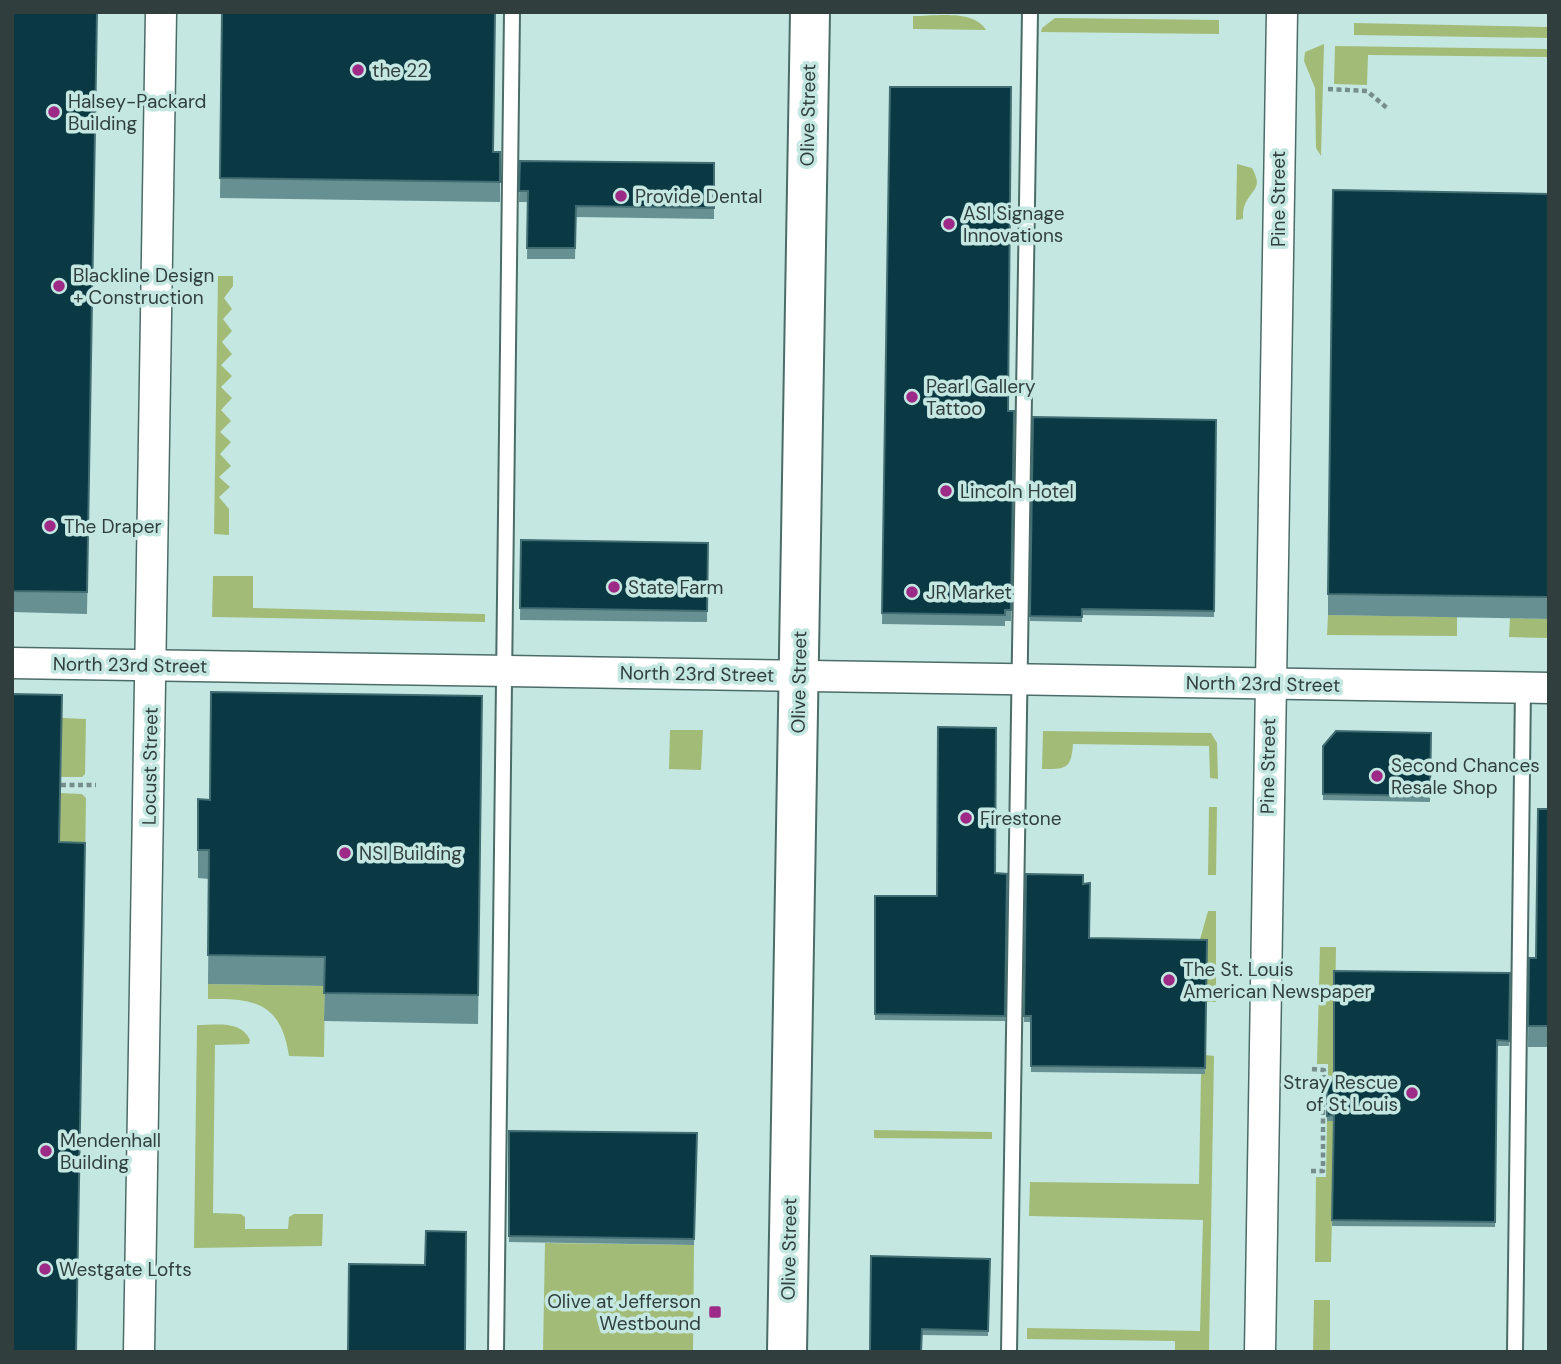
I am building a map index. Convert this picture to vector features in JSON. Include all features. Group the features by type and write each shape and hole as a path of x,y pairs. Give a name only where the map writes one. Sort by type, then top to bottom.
{"main road":[{"name":"Olive Street","path":"787,1352 810,12"}],"street":[{"name":"Locust Street","path":"139,1352 161,12"},
{"name":"Pine Street","path":"1260,1352 1282,12"},
{"name":"North 23rd Street","path":"12,663 1536,688"}],"lane":[{"path":"496,1352 512,12"},
{"path":"1009,1352 1030,12"},
{"path":"1515,1352 1536,688"}],"path":[{"path":"1328,89 1367,90 1387,108"},
{"path":"61,785 96,785"},
{"path":"1311,1171 1323,1171 1325,1103 1324,1070 1312,1069"}],"green space":[{"path":"913,16 963,16 980,23 986,30 913,29"},
{"path":"1055,18 1219,20 1219,34 1041,32 1042,28"},
{"path":"1354,23 1547,27 1549,38 1354,35"},
{"path":"1324,44 1321,156 1316,148 1315,88 1304,61 1305,52"},
{"path":"1335,46 1549,49 1549,57 1368,55 1367,85 1334,84"},
{"path":"1237,164 1252,168 1257,185 1244,207 1243,219 1236,220"},
{"path":"218,276 233,276 233,286 224,298 232,309 223,319 232,331 222,342 232,354 221,365 232,376 221,387 232,398 221,410 231,421 220,432 231,442 220,454 231,466 219,477 230,487 219,497 229,509 229,535 214,534"},
{"path":"213,576 253,576 253,608 485,614 485,622 212,617"},
{"path":"1328,615 1457,617 1457,636 1327,635"},
{"path":"1510,618 1549,619 1549,638 1509,637"},
{"path":"62,718 86,719 85,774 82,777 61,777"},
{"path":"670,730 703,730 701,770 669,769"},
{"path":"1043,731 1211,733 1217,743 1218,779 1210,778 1209,746 1073,744 1071,758 1066,766 1042,769"},
{"path":"60,793 82,794 86,798 85,862 59,861"},
{"path":"1209,807 1217,807 1216,875 1208,875"},
{"path":"1208,911 1216,911 1216,1002 1206,1002 1199,943"},
{"path":"1320,947 1336,947 1334,1084 1328,1084 1328,1064 1317,1064"},
{"path":"208,984 325,986 324,1057 289,1056 280,1025 272,1014 252,1003 208,999"},
{"path":"197,1025 235,1026 250,1040 249,1044 215,1045 213,1213 241,1214 245,1217 245,1229 288,1229 289,1217 294,1214 323,1214 322,1246 194,1248"},
{"path":"1206,1055 1214,1056 1209,1352 1175,1352 1175,1341 1027,1339 1027,1328 1200,1331 1203,1220 1029,1216 1030,1182 1199,1184 1201,1074 1205,1074"},
{"path":"1327,1121 1334,1121 1331,1262 1315,1262 1316,1177 1326,1177"},
{"path":"874,1130 992,1132 992,1139 874,1138"},
{"path":"545,1243 694,1245 693,1352 543,1352"},
{"path":"1314,1300 1330,1300 1330,1352 1313,1352"}],"building":[{"path":"12,12 97,12 87,592 12,591"},
{"path":"222,12 495,12 493,152 500,152 500,182 220,178"},
{"path":"890,87 1011,87 1008,411 1014,411 1011,610 1005,610 1005,615 882,613"},
{"name":"Provide Dental","path":"520,161 714,163 714,208 576,206 575,248 527,248 528,191 519,191"},
{"path":"1333,190 1549,194 1549,597 1328,594"},
{"path":"1033,417 1216,420 1214,611 1082,609 1082,617 1030,616"},
{"name":"State Farm","path":"521,540 708,543 707,611 520,608"},
{"name":"NSI Building","path":"211,692 482,696 478,995 324,993 325,957 208,955 209,850 198,850 198,799 210,800"},
{"path":"12,694 62,695 59,842 85,843 76,1352 12,1352"},
{"name":"Firestone","path":"938,727 996,728 995,873 1007,874 1005,1016 875,1014 875,896 937,896"},
{"name":"Second Chances Resale Shop","path":"1336,731 1431,733 1430,796 1323,794 1323,746"},
{"path":"1538,809 1549,809 1549,1026 1528,1026 1529,958 1536,958"},
{"path":"1026,874 1083,875 1083,884 1090,883 1089,938 1207,940 1205,1068 1031,1066 1031,1016 1024,1016"},
{"name":"Stray Rescue of St Louis","path":"1334,971 1510,973 1509,1041 1497,1040 1495,1222 1332,1220 1334,1115 1327,1116 1327,1097 1328,1078 1334,1078"},
{"path":"509,1131 697,1133 694,1239 509,1236"},
{"path":"426,1231 466,1232 465,1352 348,1352 349,1264 425,1265"},
{"path":"871,1256 990,1259 988,1331 922,1329 921,1352 870,1352"}],"place":[{"name":"the 22","path":"358,70"},
{"name":"Halsey-Packard Building","path":"54,112"},
{"name":"Provide Dental","path":"621,196"},
{"name":"ASI Signage Innovations","path":"949,224"},
{"name":"Blackline Design + Construction","path":"59,286"},
{"name":"Pearl Gallery Tattoo","path":"912,397"},
{"name":"Lincoln Hotel","path":"946,491"},
{"name":"The Draper","path":"50,526"},
{"name":"State Farm","path":"614,587"},
{"name":"JR Market","path":"912,592"},
{"name":"Second Chances Resale Shop","path":"1377,776"},
{"name":"Firestone","path":"966,818"},
{"name":"NSI Building","path":"345,853"},
{"name":"The St. Louis American Newspaper","path":"1169,980"},
{"name":"Stray Rescue of St Louis","path":"1412,1093"},
{"name":"Mendenhall Building","path":"46,1151"},
{"name":"Westgate Lofts","path":"45,1269"},
{"name":"Olive at Jefferson Westbound","path":"715,1312"}]}
